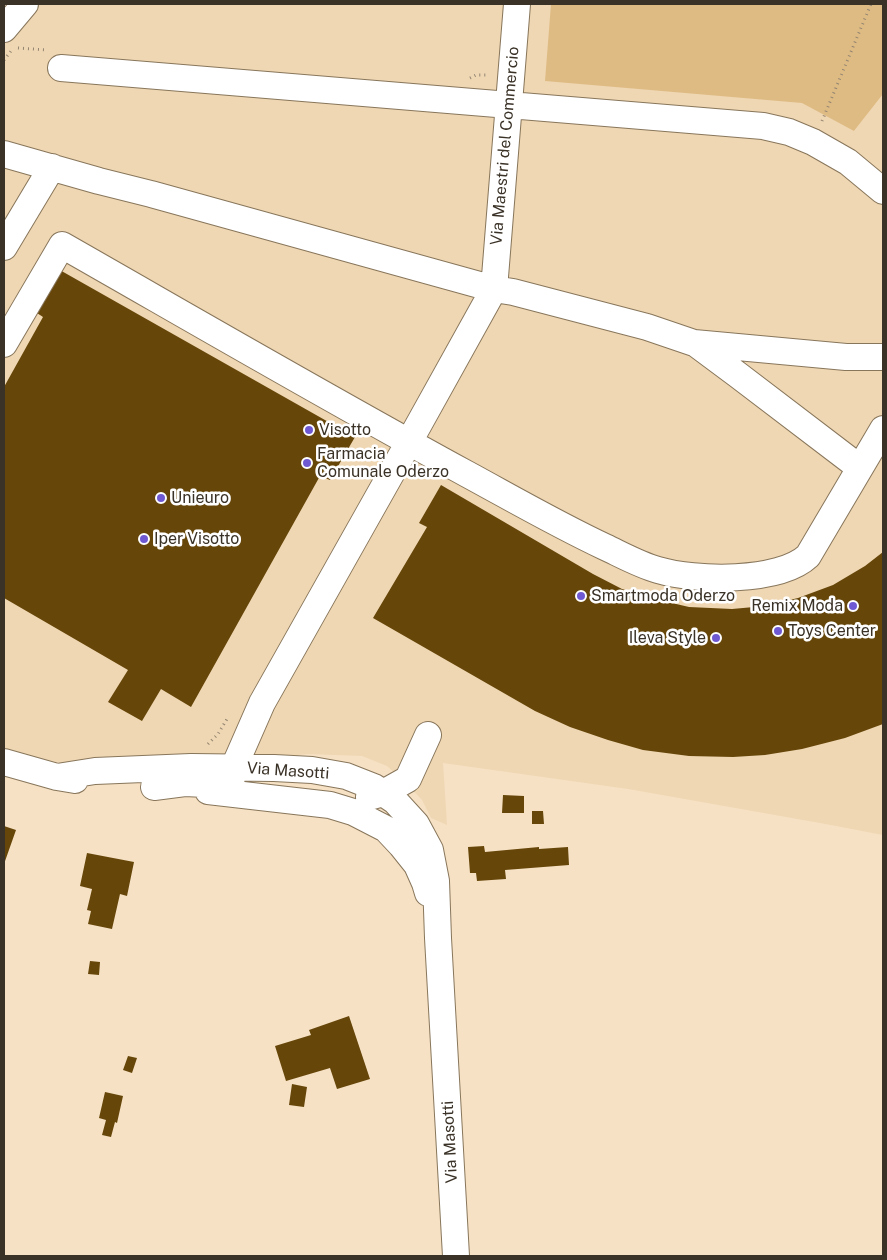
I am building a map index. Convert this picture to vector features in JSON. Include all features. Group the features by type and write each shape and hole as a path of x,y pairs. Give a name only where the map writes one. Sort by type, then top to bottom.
{"street":[{"path":"4,29 25,4"},
{"name":"Via Maestri del Commercio","path":"494,289 517,4"},
{"path":"61,68 763,126 789,132 813,142 848,162 883,191"},
{"path":"4,154 494,289 513,292 647,327 694,343 846,357 883,357"},
{"path":"4,247 52,167"},
{"path":"4,344 62,245 409,442 552,520 632,560 683,576 715,579 747,576 781,571 801,563 808,556 883,429"},
{"path":"154,787 185,783 226,785 230,782 234,767 262,703 494,289"},
{"path":"694,343 746,380 860,468"},
{"path":"273,798 289,790 361,798 383,793 408,779 428,735"},
{"name":"Via Masotti","path":"4,762 57,777 90,783 223,792 330,805 353,812 386,830 417,865 425,883 438,938"},
{"name":"Via Masotti","path":"57,777 95,771 234,767 312,770 346,776 374,787 395,801 416,824 431,830 430,850 436,881 456,1256"},
{"path":"386,830 431,830"}],"path":[{"path":"813,142 871,4"},
{"path":"201,748 218,734 229,717"}],"shaded area":[{"path":"40,4 820,4 854,131 883,94 883,835 628,789 443,763 447,825 431,818 422,800 387,766 362,756 307,754 228,764 63,763 4,751 4,45"},
{"path":"551,4 883,4 883,94 854,131 802,103 545,81"}],"building":[{"name":"Iper Visotto","path":"58,269 355,437 330,480 320,476 191,707 161,689 142,721 108,702 128,670 4,598 4,387 43,317 34,311"},
{"path":"441,485 622,589 689,607 732,609 765,606 798,598 833,585 865,566 883,552 883,724 845,738 802,749 765,755 733,757 689,756 643,750 608,740 570,727 535,711 373,618 427,527 419,523"},
{"path":"503,795 524,796 524,813 502,813"},
{"path":"532,811 543,811 544,824 532,824"},
{"path":"4,826 16,830 4,864"},
{"path":"484,846 485,852 539,847 539,849 568,847 569,865 505,870 506,879 477,881 476,873 470,873 468,847"},
{"path":"87,853 134,862 127,896 120,894 112,929 88,924 91,911 87,910 92,889 80,886"},
{"path":"90,961 100,962 99,975 88,974"},
{"path":"349,1016 370,1079 337,1089 330,1068 286,1081 275,1046 311,1035 309,1030"},
{"path":"128,1056 137,1058 132,1073 123,1070"},
{"path":"292,1084 307,1087 304,1107 289,1105"},
{"path":"105,1092 123,1096 117,1123 115,1122 111,1137 102,1135 106,1120 99,1118"}],"place":[{"name":"Visotto","path":"309,430"},
{"name":"Farmacia Comunale Oderzo","path":"307,463"},
{"name":"Unieuro","path":"161,498"},
{"name":"Iper Visotto","path":"144,539"},
{"name":"Smartmoda Oderzo","path":"581,596"},
{"name":"Remix Moda","path":"853,606"},
{"name":"Toys Center","path":"778,631"},
{"name":"Ileva Style","path":"716,638"}]}
